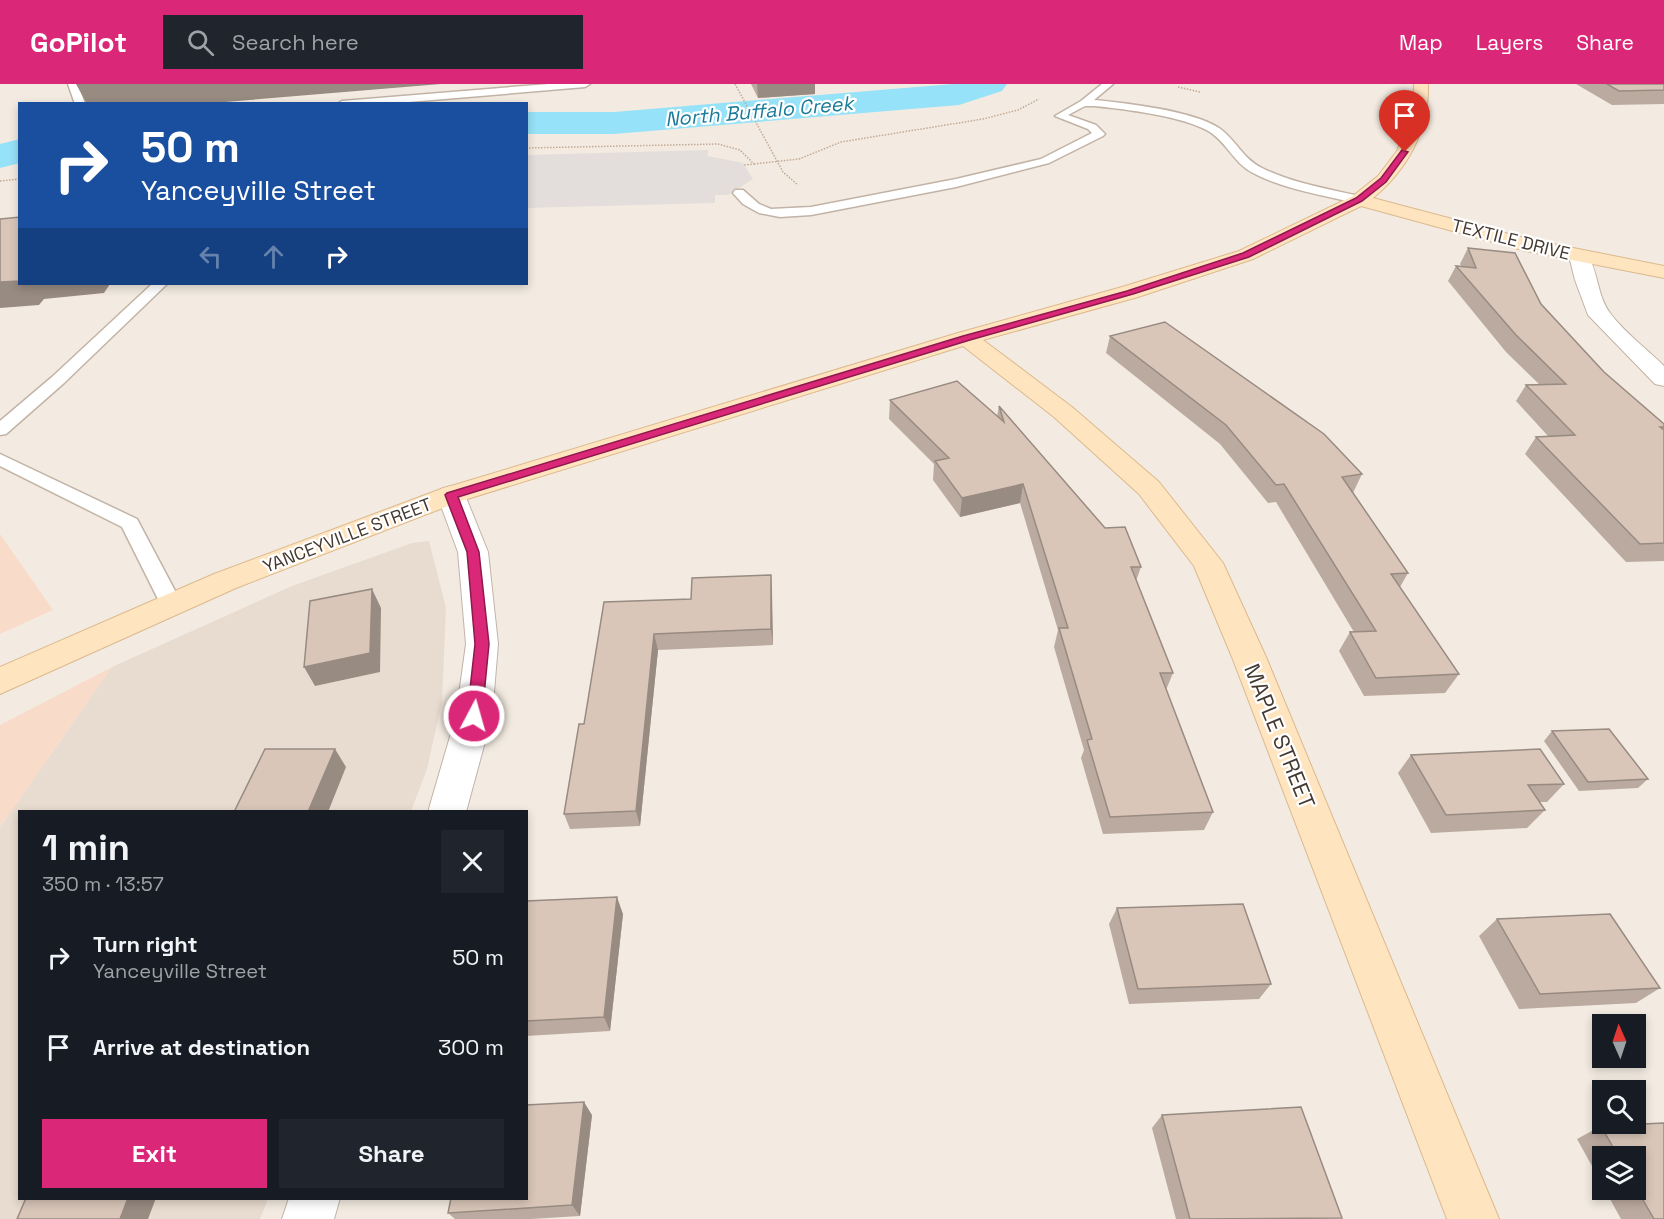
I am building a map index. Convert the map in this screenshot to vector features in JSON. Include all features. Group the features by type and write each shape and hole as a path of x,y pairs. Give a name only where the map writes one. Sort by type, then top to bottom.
{"main road":[{"name":"YANCEYVILLE STREET","path":"0,681 236,577 451,495 966,338 1130,292 1246,255 1359,200 1383,180 1405,152 1417,122 1421,84"},
{"name":"TEXTILE DRIVE","path":"1359,200 1527,245 1664,272"},
{"name":"MAPLE STREET","path":"966,338 1064,412 1149,488 1208,563 1249,657 1473,1219"}],"street":[{"path":"1579,256 1599,315 1664,379"},
{"path":"448,810 474,716 482,644 473,552 451,495"},
{"path":"308,1219 314,1200"}],"lane":[{"path":"73,84 79,102"},
{"path":"366,102 585,84"},
{"path":"739,193 749,204 763,212 787,214 956,183 1045,161 1099,134 1092,127 1060,116 1085,102 1108,84"},
{"path":"1085,102 1172,115 1197,122 1213,129 1230,144 1244,163 1276,178 1359,200"},
{"path":"0,430 58,380 159,285"},
{"path":"0,459 130,523 171,604"}],"path":[{"path":"735,84 783,172 798,186"},
{"path":"736,166 799,159 841,142 983,119 1018,110 1038,100 1077,90 1096,93"},
{"path":"528,148 718,144 740,150 754,164"},
{"path":"0,182 18,178"}],"shaded area":[{"path":"708,150 708,156 743,163 753,179 728,195 715,195 715,203 528,208 528,155"},
{"path":"0,534 53,610 0,634"},
{"path":"429,541 446,608 442,702 427,769 411,810 18,810 18,1200 268,1200 260,1219 0,1219 0,827 112,667 292,586 412,543"},
{"path":"112,667 0,827 0,725"}],"building":[{"path":"1607,84 1664,84 1664,90 1619,91"},
{"path":"18,217 18,281 0,282 0,219"},
{"path":"1468,248 1515,253 1541,304 1604,372 1664,424 1664,427 1660,427 1664,430 1664,543 1640,544 1536,437 1575,435 1526,385 1566,384 1516,335 1456,266 1476,268"},
{"path":"1165,322 1324,434 1362,474 1342,477 1408,573 1391,574 1459,674 1376,678 1350,632 1376,631 1284,484 1276,485 1226,425 1110,336"},
{"path":"957,381 1004,422 999,406 1105,528 1125,527 1141,567 1131,567 1173,673 1160,673 1213,812 1110,817 1087,740 1092,739 1059,628 1068,628 1023,484 962,498 935,461 949,458 890,400"},
{"path":"771,575 771,629 654,634 636,811 564,814 579,724 584,724 604,602 691,599 692,578"},
{"path":"372,589 370,653 304,667 310,601"},
{"path":"1609,729 1648,779 1588,782 1552,731"},
{"path":"265,749 335,749 309,810 235,810"},
{"path":"1540,749 1564,784 1528,785 1545,810 1446,815 1411,755"},
{"path":"617,897 604,1017 528,1021 528,901"},
{"path":"1243,904 1271,984 1138,989 1117,908"},
{"path":"1610,914 1660,988 1540,994 1497,919"},
{"path":"584,1102 572,1205 448,1213 451,1200 528,1200 528,1105"},
{"path":"1301,1107 1342,1218 1190,1219 1162,1115"},
{"path":"1664,1123 1664,1219 1654,1219 1643,1200 1646,1200 1646,1146 1612,1146 1606,1134 1646,1134 1646,1124"},
{"path":"25,1200 127,1200 120,1219 17,1219"}],"waterway":[{"name":"North Buffalo Creek","path":"528,123 614,123 803,108 959,94 990,84"},
{"name":"North Buffalo Creek","path":"0,156 18,152"}],"route":[{"path":"474,716 482,644 473,552 451,495 966,338 1130,292 1246,255 1359,200 1383,180 1405,152"}]}
